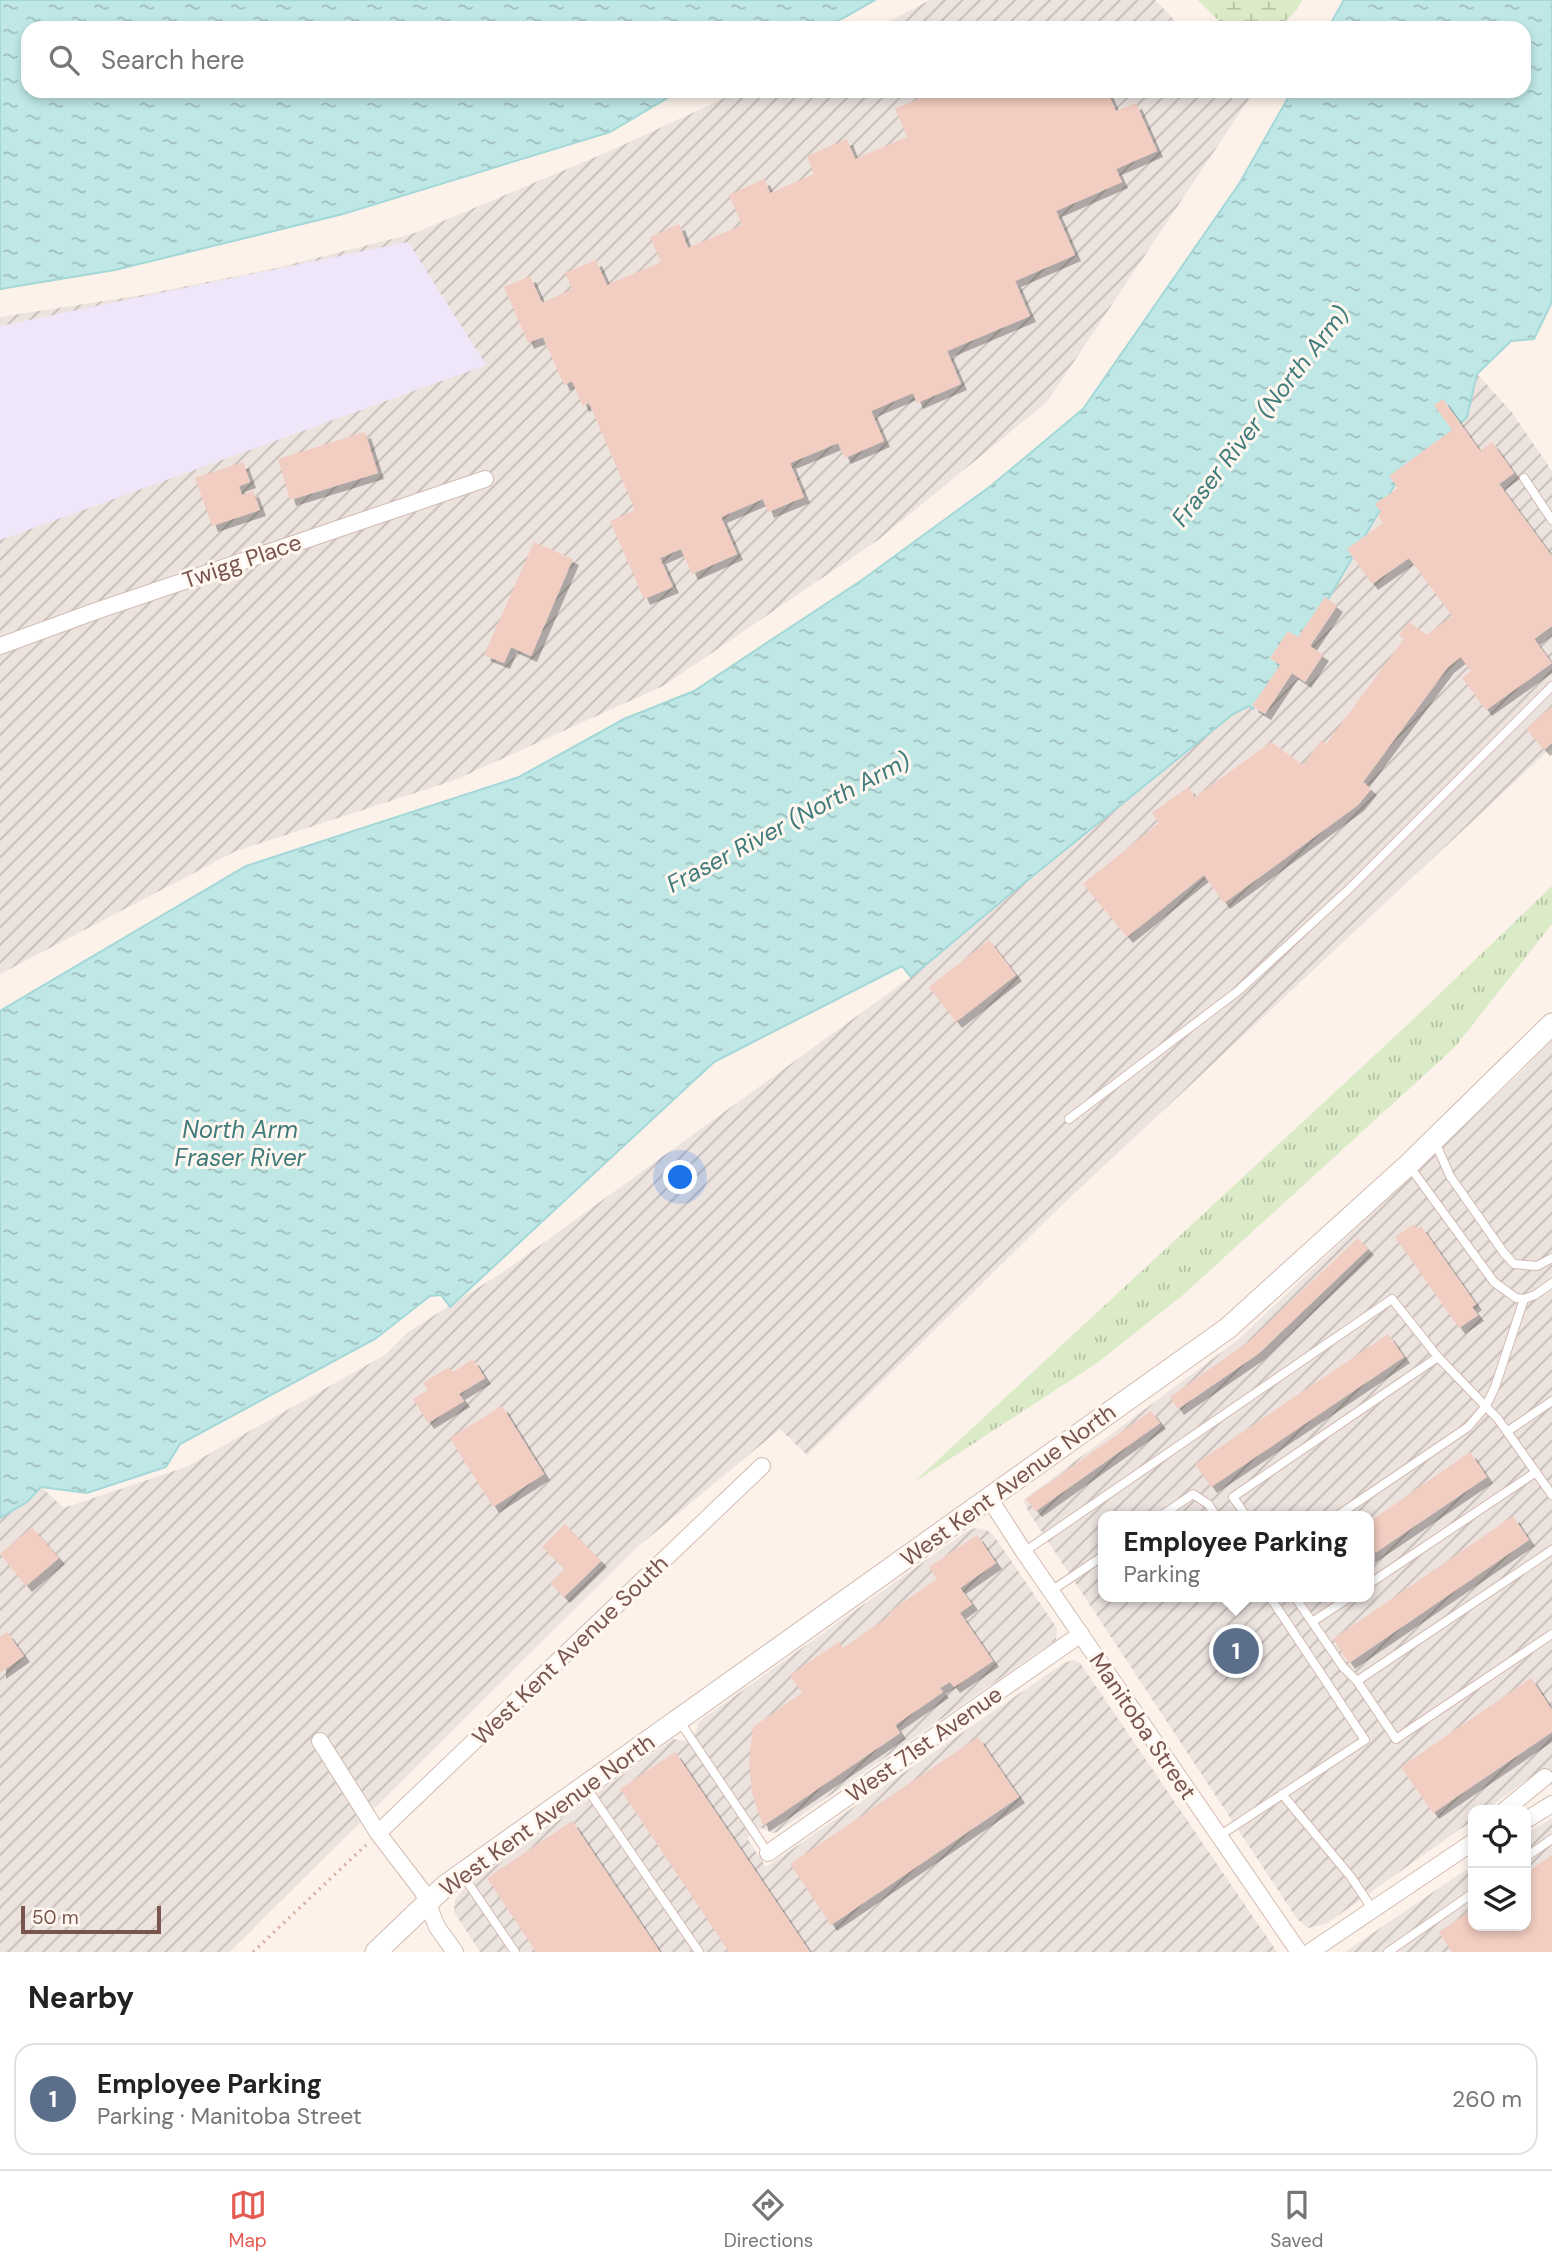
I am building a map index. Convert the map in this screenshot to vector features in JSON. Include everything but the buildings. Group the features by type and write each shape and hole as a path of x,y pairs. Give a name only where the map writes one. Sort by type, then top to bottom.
{"street":[{"name":"Twigg Place","path":"0,646 485,479"},
{"name":"West Kent Avenue North","path":"376,1952 445,1886 1228,1328 1408,1165 1552,1024"},
{"name":"West Kent Avenue South","path":"378,1833 762,1466"},
{"name":"Manitoba Street","path":"989,1498 1299,1952"},
{"name":"West 71st Avenue","path":"768,1853 1081,1634"},
{"path":"320,1741 378,1833 413,1878 428,1903 437,1927 455,1952"},
{"path":"1512,1805 1549,1775"},
{"path":"1531,1818 1552,1804"},
{"path":"1310,1952 1468,1845"}],"lane":[{"path":"1524,478 1552,520"},
{"path":"1069,1119 1238,991 1348,890 1552,686"},
{"path":"1434,1139 1450,1177 1514,1264 1537,1266 1552,1258"},
{"path":"1408,1165 1494,1282 1516,1298 1524,1299 1552,1283"},
{"path":"1024,1552 1392,1299 1438,1357 1508,1431 1552,1495"},
{"path":"1344,1511 1468,1427 1486,1406 1495,1387 1524,1299"},
{"path":"1243,1511 1233,1497 1438,1357"},
{"path":"1508,1431 1552,1401"},
{"path":"1374,1581 1536,1472"},
{"path":"1168,1511 1193,1494 1208,1504 1213,1511"},
{"path":"1357,1681 1552,1550"},
{"path":"1051,1591 1098,1559"},
{"path":"1219,1836 1365,1740 1273,1602"},
{"path":"1298,1602 1343,1667 1357,1681 1396,1740 1552,1634"},
{"path":"1312,1622 1342,1602"},
{"path":"678,1720 768,1853"},
{"path":"585,1786 699,1952"},
{"path":"1282,1794 1350,1877 1373,1910"},
{"path":"1531,1854 1552,1839"},
{"path":"462,1874 515,1952"},
{"path":"1388,1952 1468,1896"}],"path":[{"path":"253,1952 378,1833"}],"shaded area":[{"path":"930,0 1155,0 1175,21 890,21"},
{"path":"725,98 1249,99 1047,402 878,540 663,686 455,780 236,851 0,974 0,317 142,295 272,269 412,234 610,151"},
{"path":"408,242 486,365 0,540 0,326"},
{"path":"1477,374 1511,411 1552,471 1552,747 1061,1206 807,1455 780,1429 635,1549 230,1952 0,1952 0,1518 27,1502 41,1487 64,1508 186,1467 385,1355 408,1332 503,1272 911,977 1233,714 1249,705 1253,708 1394,486 1467,417"},
{"path":"1552,1039 1552,1787 1540,1770 1493,1805 1468,1805 1468,1824 1326,1924 1308,1928 1297,1919 1023,1500 1239,1339 1524,1069"},
{"path":"975,1528 987,1530 994,1536 1057,1628 1056,1640 777,1832 761,1828 754,1832 747,1838 766,1867 1064,1663 1073,1660 1080,1663 1277,1952 480,1952 454,1912 455,1900 464,1888 673,1739 684,1741 696,1732 698,1722 967,1531"},
{"path":"1552,1818 1552,1952 1345,1952 1468,1868 1468,1931 1531,1931 1531,1831"}],"green space":[{"path":"1198,0 1302,0 1284,21 1219,21"},
{"path":"1552,886 1552,924 1455,1047 1183,1295 1097,1363 913,1483 1404,1028"}],"water":[{"path":"0,0 875,0 836,21 21,21 21,98 667,98 610,132 343,214 115,270 0,289"},
{"name":"North Arm Fraser River","path":"1344,0 1552,0 1552,302 1534,339 1511,341 1477,374 1467,417 1394,486 1330,596 1253,709 1249,706 1233,714 911,977 902,966 714,1062 450,1307 441,1295 430,1296 375,1339 180,1444 166,1467 87,1493 41,1487 27,1502 0,1518 0,1011 246,866 519,777 624,719 694,691 862,580 992,485 1083,409 1239,184 1288,98 1531,98 1531,21 1332,21"}],"place":[{"name":"Employee Parking","path":"1236,1651"}],"water label":[{"name":"Fraser River (North Arm)","path":"1260,416"},
{"name":"Fraser River (North Arm)","path":"788,822"}]}
